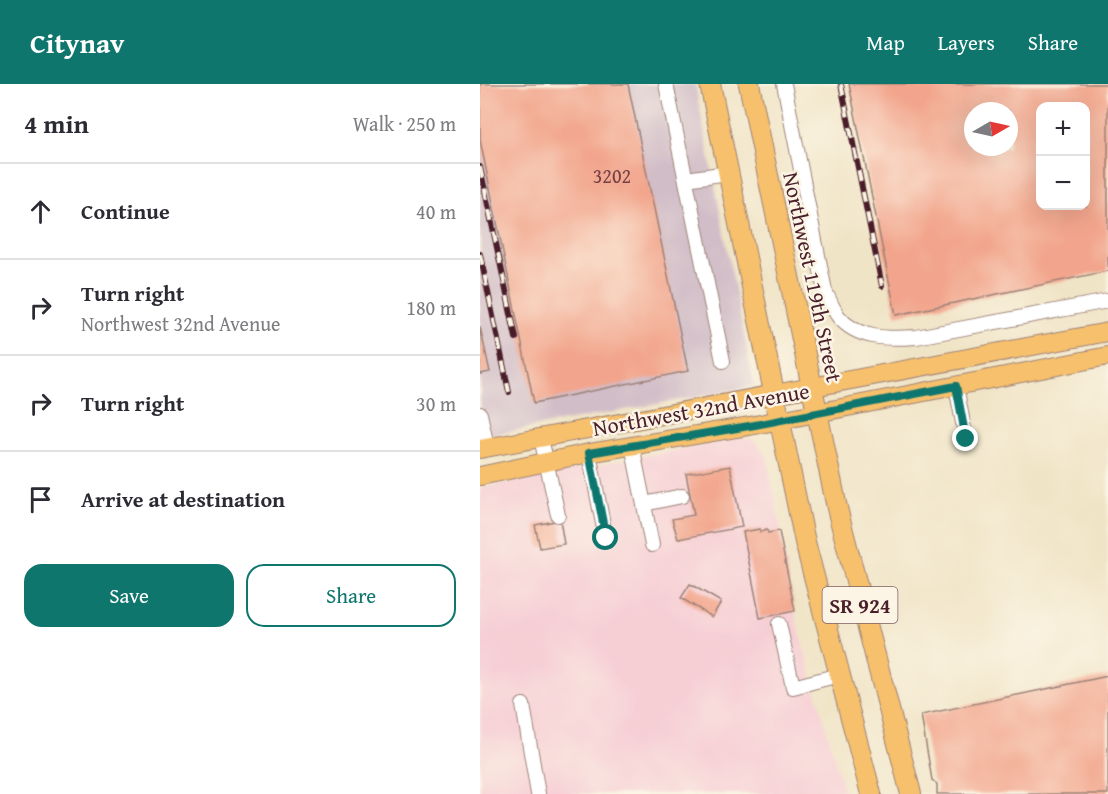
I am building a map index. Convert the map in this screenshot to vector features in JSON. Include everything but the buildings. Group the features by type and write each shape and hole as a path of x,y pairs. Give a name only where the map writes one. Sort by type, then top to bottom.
{"highway":[{"name":"SR 924","path":"710,84 805,542 871,794"},
{"name":"Northwest 119th Street","path":"749,84 812,388 861,609 911,794"}],"main road":[{"name":"Northwest 32nd Avenue","path":"484,448 1108,332"},
{"name":"Northwest 32nd Avenue","path":"480,477 546,461 818,413 1108,356"}],"lane":[{"path":"666,84 723,361"},
{"path":"784,84 825,291 838,316 858,331 884,340 916,337 1108,301"},
{"path":"686,179 728,172"},
{"path":"956,386 966,439"},
{"path":"480,414 484,448"},
{"path":"541,438 558,515"},
{"path":"632,445 652,545"},
{"path":"589,453 606,538"},
{"path":"644,504 682,496"},
{"path":"779,624 793,687 839,675"},
{"path":"523,705 538,794"}],"shaded area":[{"path":"480,84 695,84 754,386 480,437"},
{"path":"742,437 756,441 767,456 797,622 844,794 480,794 480,488"}],"railway":[{"path":"841,84 882,286"},
{"path":"480,167 516,338"},
{"path":"480,254 509,392"}],"route":[{"path":"606,538 589,453 755,425 956,386 966,439"}]}
